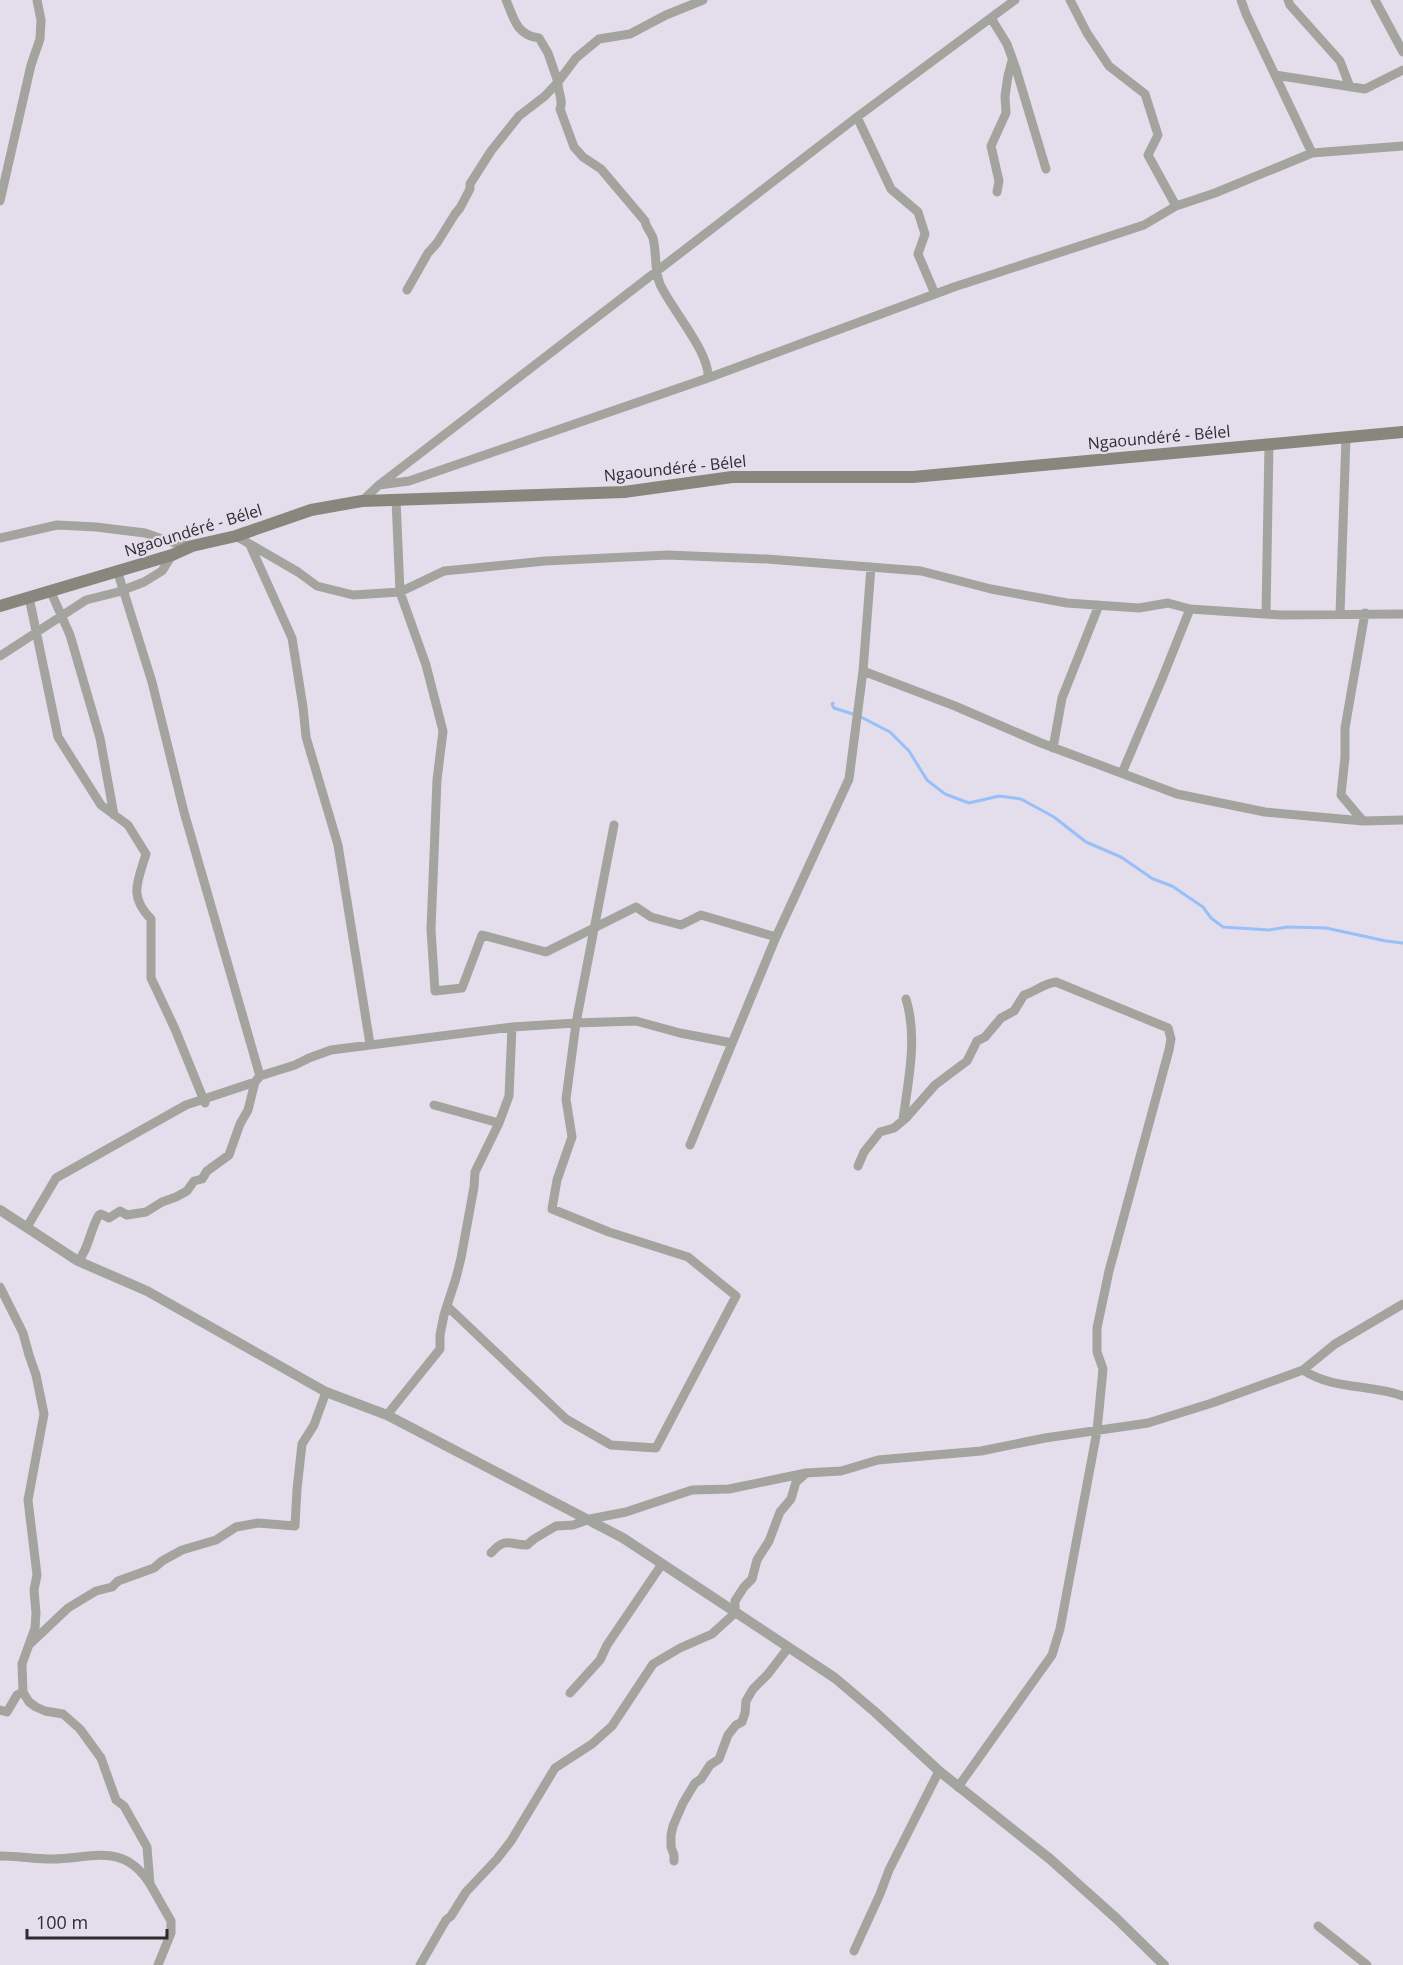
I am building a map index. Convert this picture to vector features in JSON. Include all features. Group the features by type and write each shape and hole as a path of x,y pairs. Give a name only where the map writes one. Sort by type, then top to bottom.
{"main road":[{"name":"Ngaoundéré - Bélel","path":"0,606 172,555 192,546 236,536 311,510 362,501 624,492 732,477 913,477 1403,432"}],"street":[{"path":"0,201 31,65 40,39 41,20 38,0"},
{"path":"506,0 516,27 530,37 539,38 548,53 563,103 560,109 574,147 583,157 601,169 645,221 653,238 657,272 663,290 700,351 709,371 708,378"},
{"path":"407,290 428,253 438,243 454,214 460,208 470,189 470,184 491,151 519,116 545,96 576,58 599,39 630,34 666,15 703,0"},
{"path":"362,501 379,485 857,117 1015,0"},
{"path":"1070,0 1087,33 1109,66 1145,94 1158,135 1148,155 1176,206"},
{"path":"1241,0 1312,153"},
{"path":"1246,14 1248,0"},
{"path":"1288,0 1340,61 1350,87"},
{"path":"1375,0 1403,52"},
{"path":"991,18 1007,44 1046,169"},
{"path":"997,192 999,181 991,146 1006,113 1005,96 1012,61"},
{"path":"1275,75 1365,89 1403,70"},
{"path":"857,117 891,189 918,212 925,234 918,254 935,294"},
{"path":"379,485 410,481 708,378 935,294 1144,225 1176,206 1215,193 1312,153 1403,146"},
{"path":"1340,614 1346,437"},
{"path":"1266,614 1269,444"},
{"path":"396,499 400,592 426,665 443,731 437,780 431,929 435,991 462,988 482,935 546,952 636,907 651,917 681,925 701,915 776,937"},
{"path":"0,538 57,525 145,533 192,546"},
{"path":"236,536 298,572 317,586 353,595 400,592 444,571 545,561 668,555 766,559 921,571 1002,591 1067,603 1139,608 1168,603 1190,609 1266,614 1403,614"},
{"path":"250,545 292,638 306,737 338,845 370,1044"},
{"path":"0,656 86,600 123,590 162,572 172,555"},
{"path":"690,1145 776,937 849,779 863,671 871,567"},
{"path":"78,1261 83,1255 99,1215 109,1218 120,1211 127,1215 146,1212 187,1191 194,1182 202,1179 207,1171 229,1155 258,1079 184,812 152,682 117,570"},
{"path":"50,590 70,634 100,738 114,814"},
{"path":"29,597 58,737 101,805 128,825 146,854 135,888 141,910 151,919 151,978 176,1029 204,1101"},
{"path":"1053,748 1062,698 1099,605"},
{"path":"1122,773 1190,609"},
{"path":"1363,821 1341,795 1345,757 1344,728 1365,614"},
{"path":"863,671 955,706 1053,748 1176,794 1265,812 1363,821 1403,820"},
{"path":"447,1306 566,1419 611,1446 656,1448 736,1296 688,1257 609,1232 552,1209 556,1179 572,1137 566,1099 576,1023 614,825"},
{"path":"858,1166 864,1152 880,1132 894,1128 903,1120 935,1085 967,1061 977,1041 985,1037 1002,1018 1014,1011 1024,995 1032,993 1044,984 1056,982 1168,1028 1171,1039 1169,1050 1109,1271 1097,1328 1097,1352 1103,1369 1097,1431 1052,1655 958,1787"},
{"path":"903,1120 911,1062 910,1010 906,999"},
{"path":"27,1227 56,1178 186,1105 204,1101 332,1050 512,1027 636,1021 680,1033 732,1043"},
{"path":"387,1415 440,1349 440,1335 461,1258 475,1172 499,1123 508,1096 512,1027"},
{"path":"434,1105 499,1123"},
{"path":"0,1210 78,1261 156,1296 326,1392 387,1415 622,1538 835,1678 958,1787 1050,1859 1164,1965"},
{"path":"0,1287 23,1333 36,1375 44,1414 28,1500 37,1575 34,1590 35,1628 22,1664 23,1692 29,1702 36,1707 45,1711 63,1713 80,1729 101,1758 116,1800 124,1806 147,1847 150,1884"},
{"path":"491,1553 501,1544 511,1542 527,1545 556,1526 573,1525 626,1512 692,1490 729,1489 806,1473 841,1471 878,1460 981,1451 1046,1438 1148,1423 1303,1370 1335,1344 1403,1304"},
{"path":"1303,1370 1330,1382 1379,1389 1403,1396"},
{"path":"28,1645 68,1608 89,1595 112,1587 118,1581 154,1568 182,1550 216,1540 236,1527 258,1523 295,1526 302,1444 314,1425 326,1392"},
{"path":"420,1965 446,1920 466,1892 511,1841 555,1768 592,1744 612,1726 653,1664 680,1648 712,1634 735,1613 735,1601 752,1579 757,1560 769,1541 780,1512 791,1498 796,1482 806,1473"},
{"path":"570,1693 600,1660 607,1645 662,1564"},
{"path":"674,1861 670,1847 671,1835 683,1803 694,1783 701,1779 710,1765 719,1759 728,1735 736,1725 742,1722 746,1701 753,1689 788,1648"},
{"path":"0,1710 7,1712 17,1695 23,1692"},
{"path":"854,1951 889,1870 939,1771"},
{"path":"0,1856 54,1859 109,1854 124,1859 136,1868 150,1884 171,1921 171,1933 158,1965"},
{"path":"1318,1926 1367,1965"}],"waterway":[{"path":"833,703 834,708 859,716 890,732 909,751 927,780 945,794 969,803 999,796 1021,799 1054,817 1086,842 1121,857 1153,879 1172,886 1203,907 1211,918 1223,927 1269,930 1288,927 1326,928 1403,943"}]}
